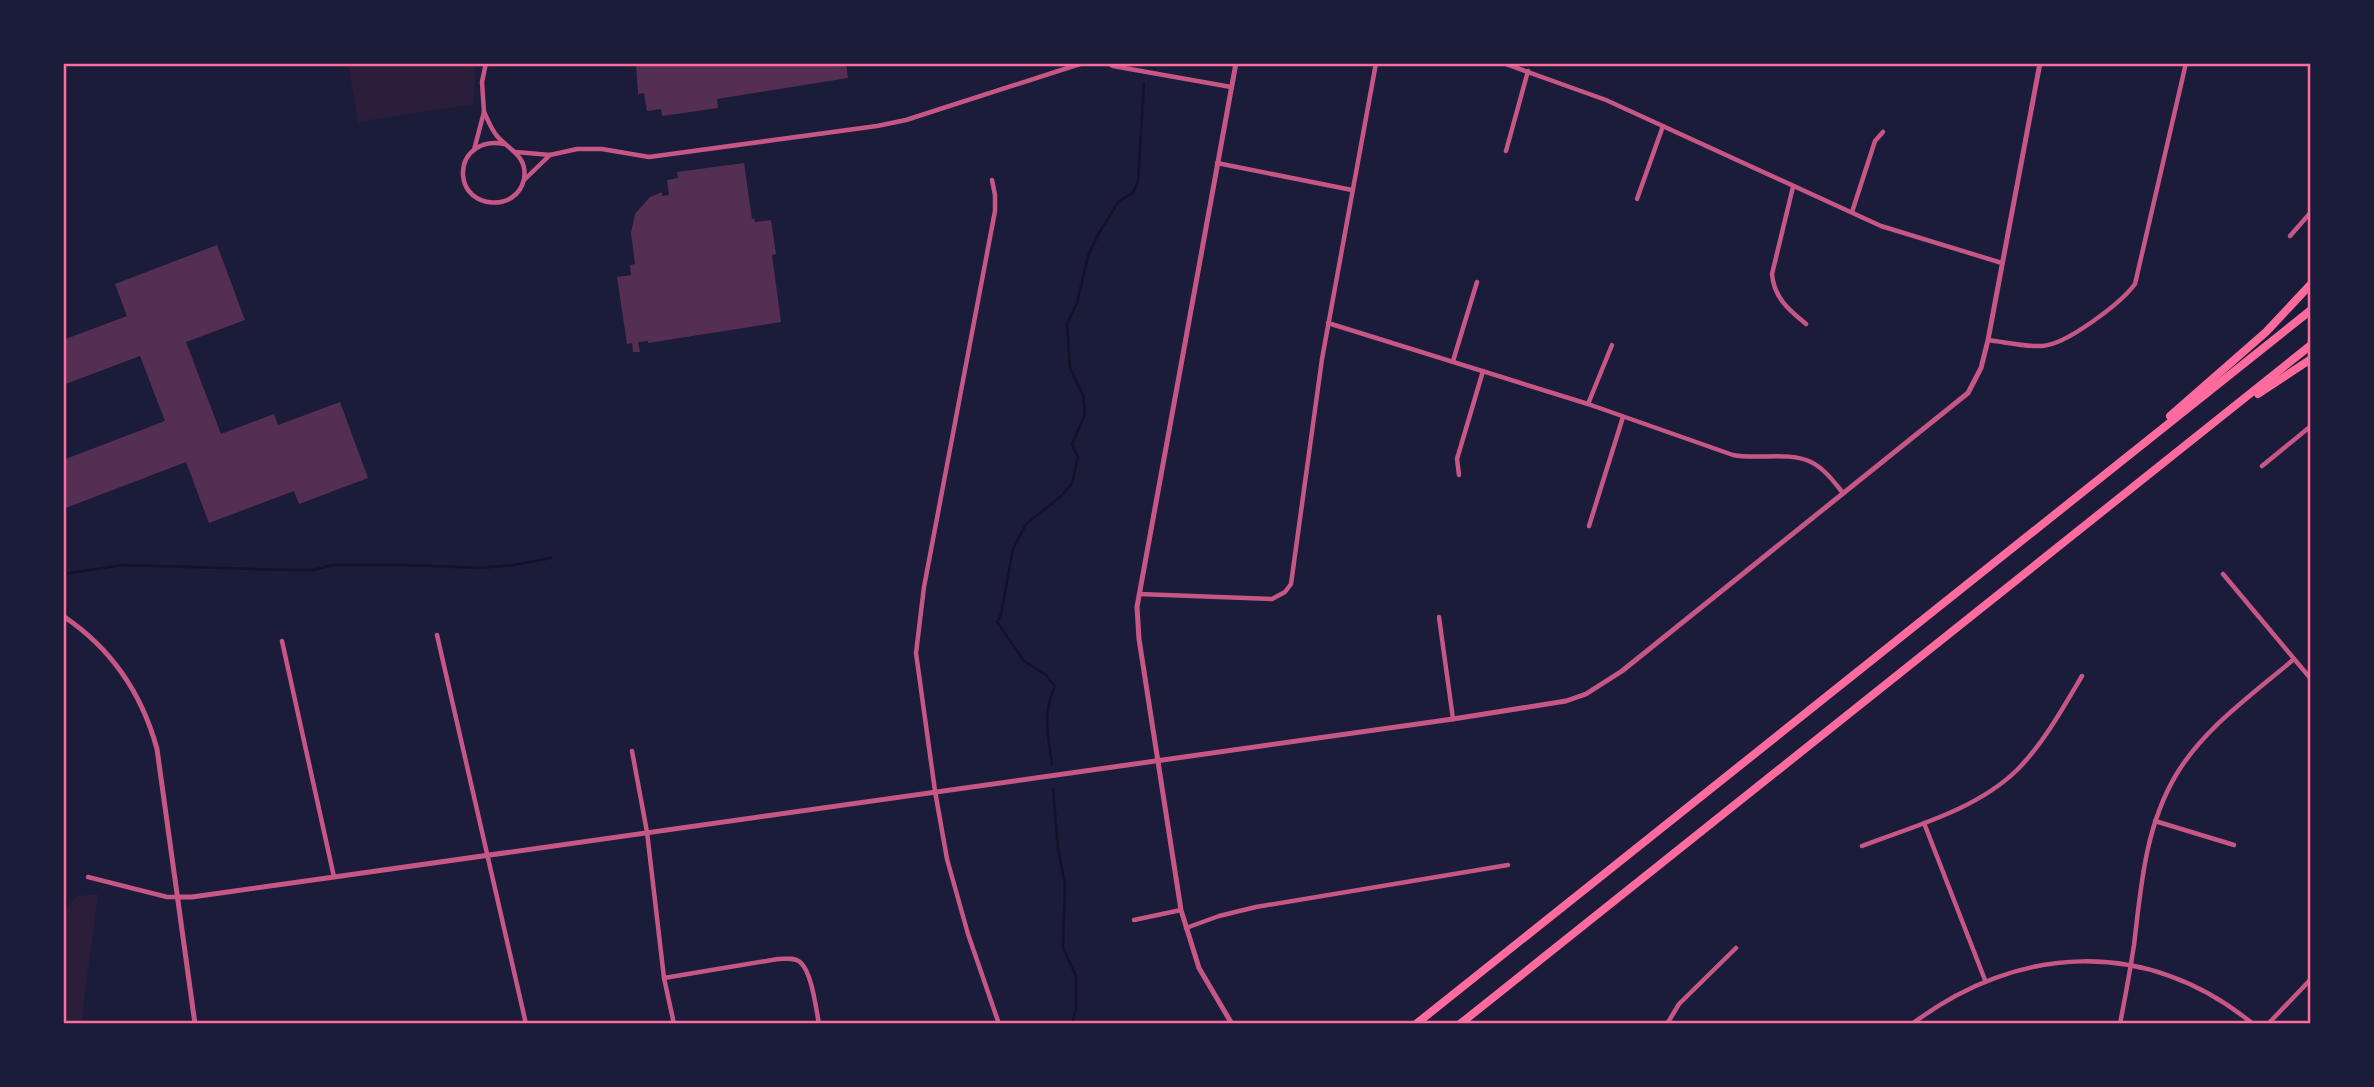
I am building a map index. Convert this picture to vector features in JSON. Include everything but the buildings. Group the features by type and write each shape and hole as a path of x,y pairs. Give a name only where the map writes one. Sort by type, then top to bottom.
{"highway":[{"path":"2062,508 2266,332 2311,284"},
{"path":"1416,1024 2311,310"},
{"path":"1460,1024 2311,345"},
{"path":"2195,438 2311,359"}],"street":[{"path":"486,63 482,82 484,112 474,150 467,159 463,173 466,187 485,202 502,202 516,194 523,181 550,155"},
{"path":"516,152 550,155 577,149 602,149 649,157 888,125 1083,63"},
{"path":"1108,63 1231,87"},
{"path":"1232,1024 1199,968 1181,910 1139,639 1138,594 1236,63"},
{"path":"1138,594 1272,599 1285,592 1291,584 1328,323 1376,63"},
{"path":"1503,63 1606,100 1881,226 2002,263"},
{"path":"88,877 167,897 192,897 1566,701 1602,685 1968,393 1981,368 1988,340 2040,63"},
{"path":"1988,340 2031,346 2051,345 2122,299 2135,284 2186,63"},
{"path":"1506,151 1528,71"},
{"path":"484,112 492,130 522,160 523,181"},
{"path":"1637,199 1663,126"},
{"path":"1852,212 1875,141 1883,132"},
{"path":"474,150 488,143 504,144"},
{"path":"1217,163 1352,190"},
{"path":"992,180 995,211 924,587 916,653 935,791 950,872 999,1024"},
{"path":"1793,187 1772,274 1773,288 1784,305 1807,324"},
{"path":"2290,236 2311,212"},
{"path":"1453,361 1477,282"},
{"path":"1328,323 1588,404 1733,455 1801,459 1822,470 1843,494"},
{"path":"1588,404 1612,345"},
{"path":"1459,475 1457,459 1483,371"},
{"path":"1589,526 1623,417"},
{"path":"2262,467 2311,426"},
{"path":"2223,574 2311,679"},
{"path":"63,616 93,639 109,656 124,674 146,713 157,749 195,1024"},
{"path":"1439,617 1453,719"},
{"path":"437,635 526,1024"},
{"path":"282,641 334,877"},
{"path":"2120,1024 2147,852 2155,821 2176,775 2205,737 2294,659"},
{"path":"1862,846 1924,823 1979,798 2016,771 2031,755 2082,676"},
{"path":"632,751 648,832 664,978 674,1024"},
{"path":"2155,821 2234,845"},
{"path":"1924,823 1985,980"},
{"path":"1186,928 1256,907 1508,865"},
{"path":"1134,920 1181,910"},
{"path":"1667,1024 1679,1004 1736,948"},
{"path":"664,978 778,959 793,959 801,963 807,972 819,1024"},
{"path":"1912,1024 1944,1001 1985,980 2023,968 2091,961 2131,965 2162,973 2226,1003 2253,1024"},
{"path":"2268,1024 2311,979"}],"shaded area":[{"path":"348,63 477,63 474,104 358,122"},
{"path":"98,894 81,1024 63,1024 63,910 78,896"}],"waterway":[{"path":"1052,764 1047,715 1055,686 1046,675 1024,661 997,622 1001,614 1013,549 1026,524 1072,484 1078,457 1072,445 1085,414 1083,395 1070,368 1067,323 1077,303 1088,256 1099,233 1119,201 1133,193 1138,181 1144,83"},
{"path":"63,574 122,565 290,570 313,570 332,565 480,568 551,558"},
{"path":"1053,789 1058,849 1065,884 1063,948 1076,976 1076,1009 1072,1024"}]}
